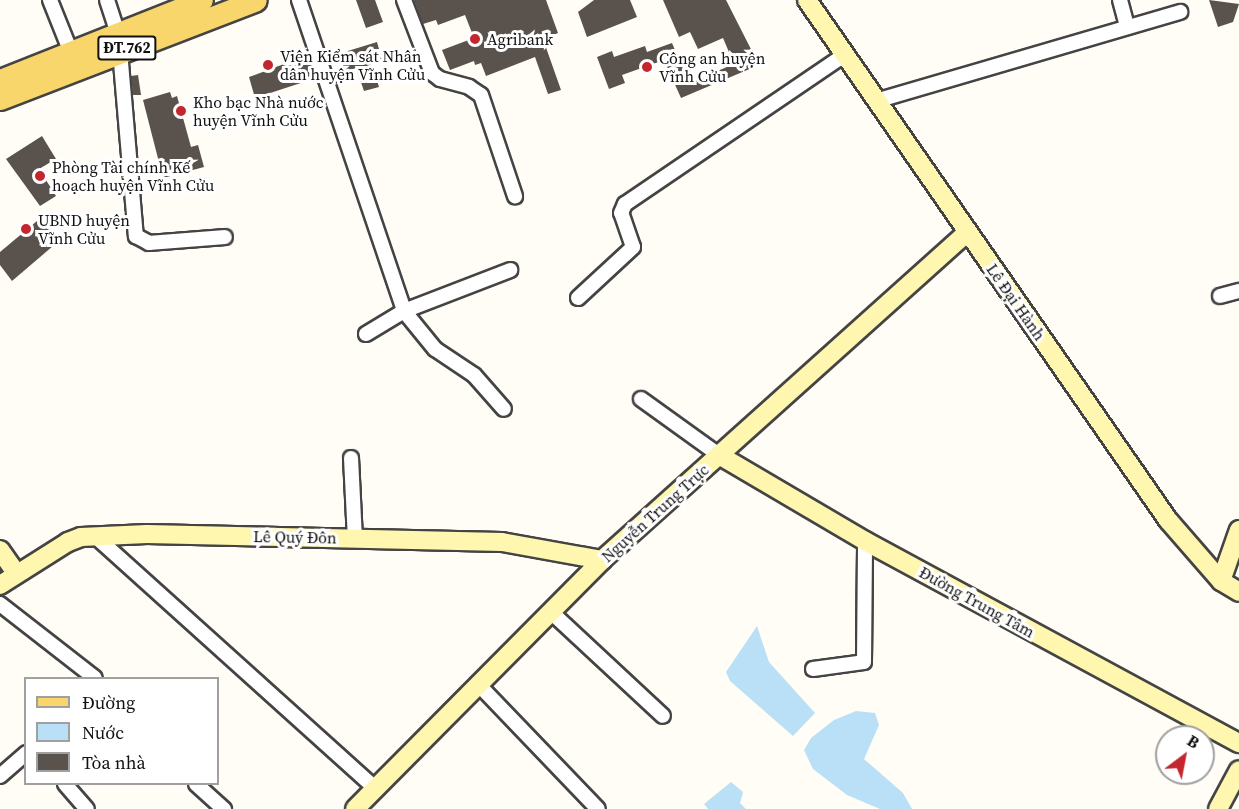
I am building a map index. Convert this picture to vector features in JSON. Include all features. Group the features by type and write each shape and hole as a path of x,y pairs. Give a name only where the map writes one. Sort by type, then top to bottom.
{"main road":[{"name":"ĐT.762","path":"0,99 202,0"},
{"name":"ĐT.762","path":"0,80 70,50 119,41 256,0"}],"street":[{"path":"50,0 70,50"},
{"path":"107,0 119,41 136,236 149,243 225,237"},
{"path":"299,0 404,311 435,349 474,375 504,409"},
{"path":"404,0 432,73 440,79 469,87 481,95 515,196"},
{"name":"Lê Đại Hành","path":"807,0 879,100 967,232 1168,520 1221,581 1239,592"},
{"path":"1120,0 1127,27"},
{"path":"879,100 1180,12"},
{"path":"578,298 633,247 621,213 625,204 846,54"},
{"name":"Nguyễn Trung Trực","path":"359,808 375,788 602,560 967,232"},
{"path":"366,334 404,311 510,270"},
{"path":"1220,296 1239,291"},
{"path":"641,399 719,455"},
{"name":"Đường Trung Tâm","path":"719,455 865,541 1239,743"},
{"path":"351,458 355,539"},
{"path":"1221,581 1239,530"},
{"path":"95,536 375,788"},
{"name":"Lê Quý Đôn","path":"0,585 68,542 95,536 502,542 602,560"},
{"path":"813,669 859,666 864,662 865,541"},
{"path":"0,550 17,573"},
{"path":"0,604 94,677"},
{"path":"550,611 663,716"},
{"path":"478,684 598,809"},
{"path":"0,776 24,755"},
{"path":"1218,809 1239,770"},
{"path":"67,785 87,809"},
{"path":"198,785 224,809"}],"water":[{"path":"757,626 769,662 815,713 793,736 730,681 726,672"},
{"path":"856,711 875,713 879,725 864,759 903,793 912,809 880,809 847,795 813,769 804,750 811,738 834,720"},
{"path":"731,782 743,792 740,803 746,809 708,809 704,804"}],"building":[{"path":"356,0 375,0 383,22 366,28"},
{"name":"Agribank","path":"414,0 546,0 558,33 543,39 561,90 548,94 535,57 486,76 481,63 475,65 474,61 450,70 442,50 474,38 465,15 438,25 436,20 423,24"},
{"path":"594,0 630,0 637,17 587,37 578,12"},
{"path":"663,0 726,0 759,65 681,98 664,60 622,75 625,83 609,89 597,57 612,51 614,57 645,46 647,52 672,43 689,83 734,64 723,38 698,49 690,32 679,37"},
{"path":"1209,0 1239,4 1233,22 1218,27"},
{"path":"377,42 382,60 372,64 379,87 364,91 356,68 344,72 338,54"},
{"path":"308,55 316,78 255,98 249,77"},
{"path":"138,75 141,95 133,95 131,76"},
{"path":"170,92 172,98 177,96 191,147 198,145 204,167 163,178 143,100"},
{"path":"42,136 56,159 39,169 56,196 40,206 6,159"},
{"path":"43,216 60,240 12,281 0,265 0,252"}],"place":[{"name":"Agribank","path":"475,39"},
{"name":"Viện Kiểm sát Nhân dân huyện Vĩnh Cửu","path":"268,65"},
{"name":"Công an huyện Vĩnh Cửu","path":"647,67"},
{"name":"Kho bạc Nhà nước huyện Vĩnh Cửu","path":"181,111"},
{"name":"Phòng Tài chính Kế hoạch huyện Vĩnh Cửu","path":"40,176"},
{"name":"UBND huyện Vĩnh Cửu","path":"26,229"}]}
